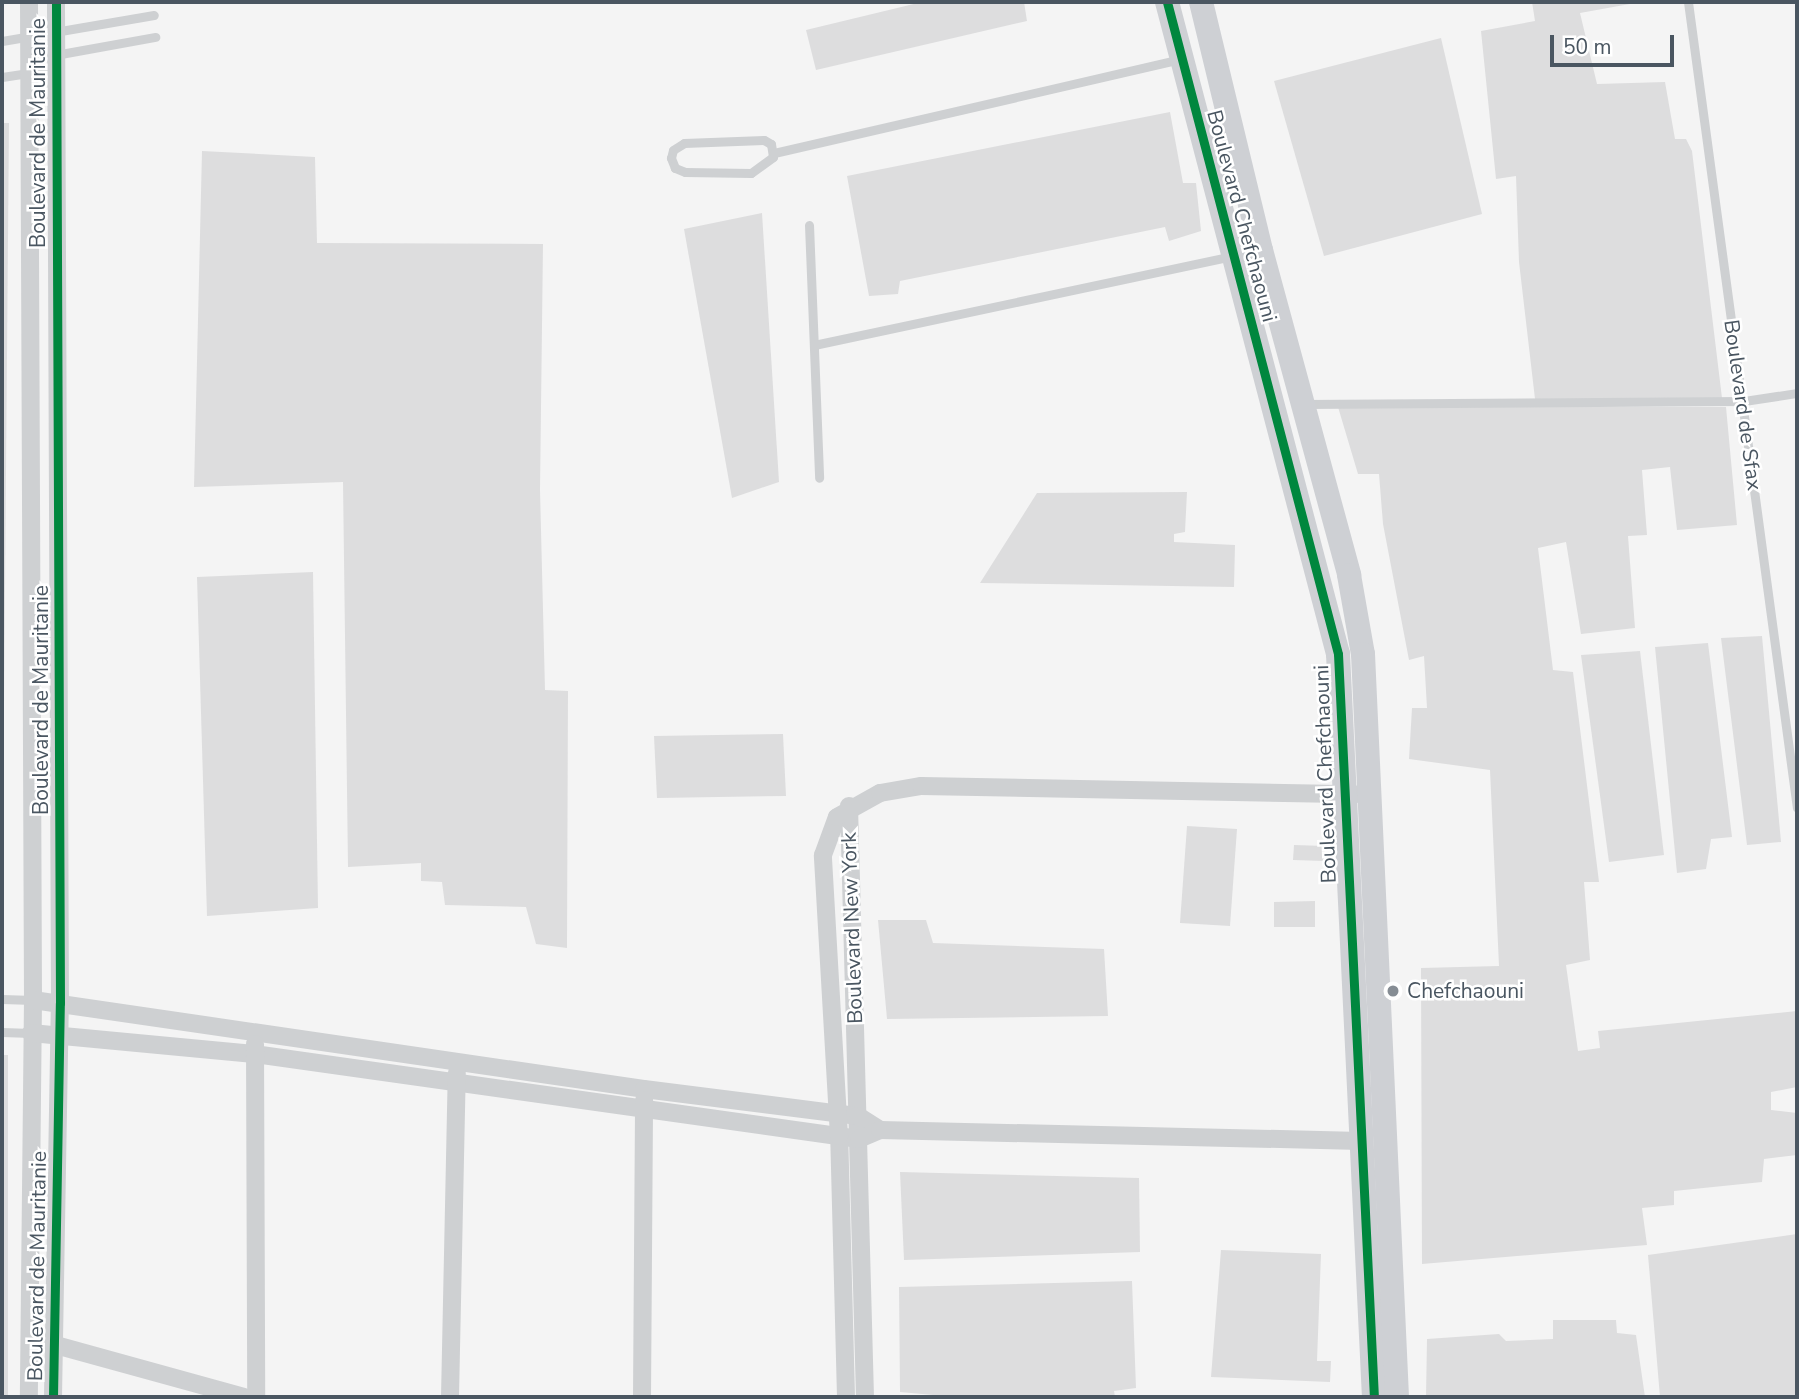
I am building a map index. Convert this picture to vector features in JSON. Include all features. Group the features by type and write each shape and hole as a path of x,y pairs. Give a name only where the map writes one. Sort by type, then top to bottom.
{"street":[{"name":"Boulevard de Mauritanie","path":"29,2 33,1000 29,1397"},
{"name":"Boulevard de Mauritanie","path":"52,1397 60,1003 56,2"},
{"name":"Boulevard Chefchaouni","path":"1167,2 1338,654 1342,794 1374,1397"},
{"name":"Boulevard Chefchaouni","path":"1201,2 1261,250 1349,575 1363,654 1397,1397"},
{"path":"849,806 880,793 921,786 1370,794"},
{"name":"Boulevard New York","path":"846,1397 839,1136 824,855 828,832 849,806"},
{"name":"Boulevard New York","path":"849,806 865,1397"},
{"path":"33,1000 256,1030 457,1063 858,1116 880,1130"},
{"path":"256,1030 256,1397"},
{"path":"31,1033 254,1054 457,1085 859,1139 880,1130 1361,1141"},
{"path":"450,1397 457,1063"},
{"path":"642,1397 644,1089"},
{"path":"52,1344 244,1397"}],"lane":[{"name":"Boulevard de Sfax","path":"1688,2 1797,808"},
{"path":"2,41 154,15"},
{"path":"2,77 29,73 55,62 155,37"},
{"path":"774,153 764,140 684,143 673,150 670,158 675,168 685,172 751,173 767,164 774,153 1182,58"},
{"path":"809,225 819,478"},
{"path":"814,345 1261,250"},
{"path":"1302,404 1744,401 1797,393"},
{"path":"2,999 33,1000"},
{"path":"2,1032 31,1033"}],"building":[{"path":"922,2 1024,2 1027,21 816,70 806,30"},
{"path":"1532,2 1641,2 1580,13 1597,84 1665,82 1675,139 1686,139 1692,151 1722,398 1535,399 1519,262 1516,176 1496,179 1481,31 1535,21"},
{"path":"1441,38 1482,214 1324,256 1274,81"},
{"path":"1170,112 1183,183 1196,183 1201,231 1169,241 1165,227 900,281 898,294 869,296 847,176"},
{"path":"2,123 9,123 4,705 2,705"},
{"path":"202,151 315,157 317,243 543,244 540,490 545,690 568,691 567,948 536,944 526,907 445,905 442,882 421,881 421,863 348,867 343,482 194,487"},
{"path":"762,213 779,482 732,498 684,229"},
{"path":"1338,407 1726,407 1737,525 1677,530 1670,467 1642,470 1647,535 1628,536 1635,628 1581,634 1566,542 1538,548 1553,670 1573,672 1599,882 1584,882 1590,960 1566,965 1578,1051 1600,1048 1598,1031 1797,1011 1797,1087 1771,1092 1771,1110 1797,1113 1797,1155 1764,1159 1762,1182 1674,1191 1674,1205 1642,1208 1647,1245 1422,1264 1421,968 1499,966 1490,770 1409,759 1412,708 1427,708 1424,656 1409,660 1383,524 1379,474 1358,474"},
{"path":"1187,492 1185,532 1174,534 1174,542 1235,545 1234,587 980,583 1037,493"},
{"path":"313,572 318,908 207,916 197,577"},
{"path":"1762,636 1781,842 1747,845 1721,638"},
{"path":"1708,643 1732,837 1711,839 1706,869 1677,873 1655,647"},
{"path":"1640,651 1664,855 1609,862 1581,655"},
{"path":"783,734 786,796 657,798 654,736"},
{"path":"1187,826 1237,829 1230,926 1180,923"},
{"path":"1294,845 1325,846 1324,861 1293,860"},
{"path":"1315,901 1315,927 1274,927 1274,902"},
{"path":"878,920 926,920 933,943 1104,949 1108,1016 887,1019"},
{"path":"2,1055 8,1055 8,1397 2,1397"},
{"path":"900,1172 1139,1178 1140,1252 904,1260"},
{"path":"1797,1234 1797,1397 1660,1397 1648,1255"},
{"path":"1221,1250 1321,1254 1317,1361 1331,1361 1330,1382 1211,1377"},
{"path":"1132,1281 1136,1388 1114,1391 1115,1397 955,1397 900,1392 899,1287"},
{"path":"1553,1320 1616,1320 1617,1333 1636,1335 1645,1397 1426,1397 1427,1339 1499,1334 1506,1341 1553,1339"}],"cycle path":[{"path":"53,1397 60,1003 56,2"},
{"path":"1167,2 1338,654 1374,1397"}],"place":[{"name":"Chefchaouni","path":"1393,991"}]}
